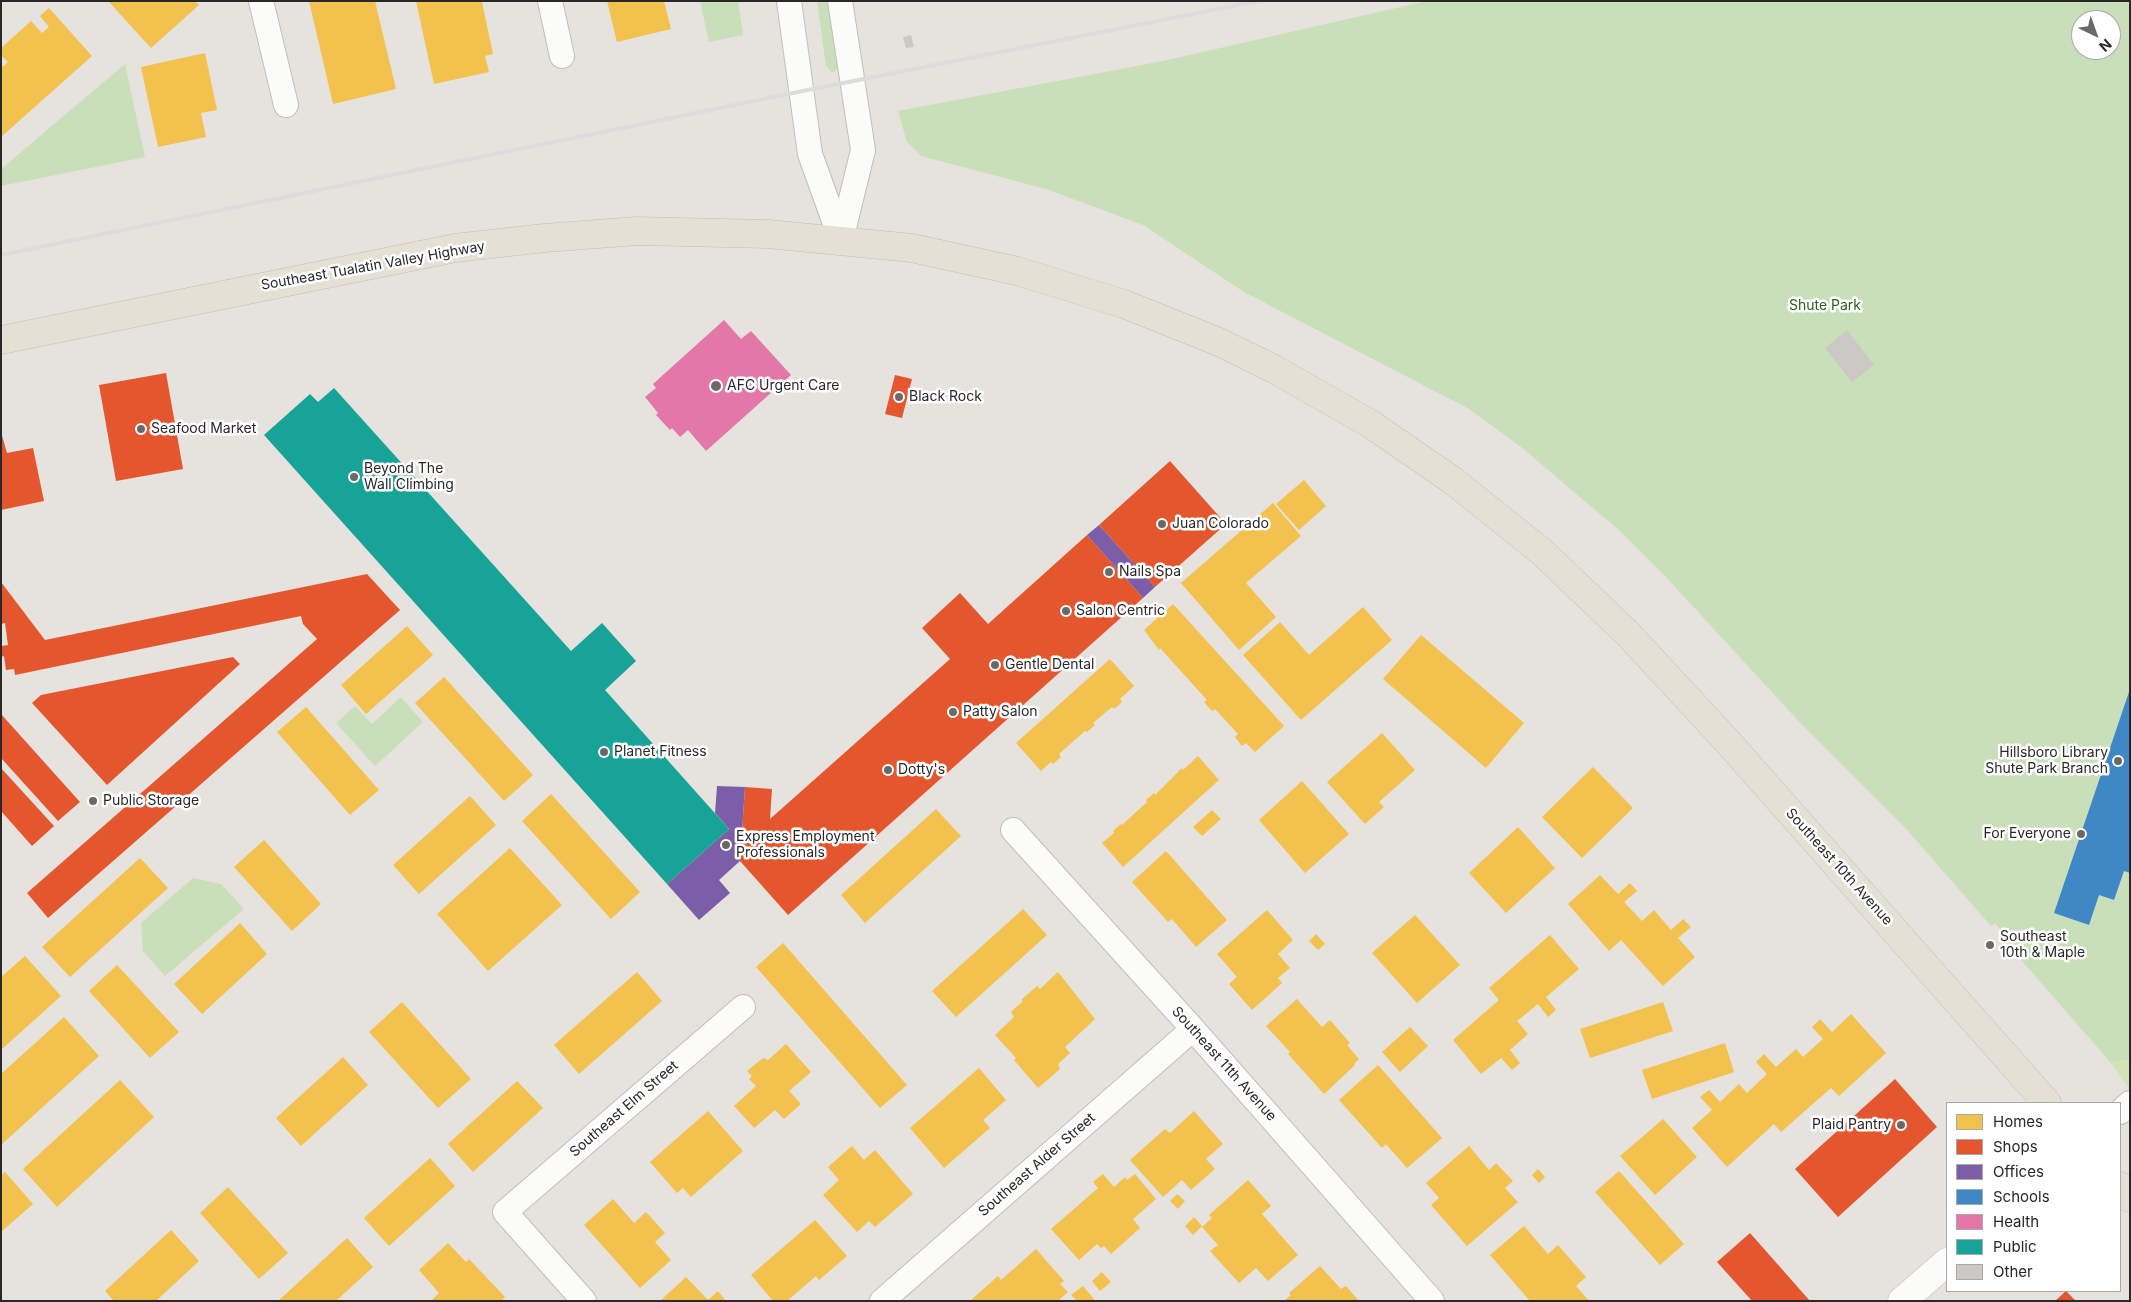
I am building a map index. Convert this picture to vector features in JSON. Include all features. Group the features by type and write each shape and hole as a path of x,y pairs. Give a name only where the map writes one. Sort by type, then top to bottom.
{"main road":[{"name":"Southeast Tualatin Valley Highway","path":"1,340 455,248 545,238 637,232 726,232 841,240 933,251 1017,271 1124,304 1219,342 1274,369 1369,423 1452,480 1542,552 1628,634"},
{"name":"Southeast 10th Avenue","path":"1628,634 1861,890 2046,1102"},
{"path":"2121,1187 2130,1198"}],"street":[{"path":"261,1 286,105"},
{"path":"550,1 562,56"},
{"path":"789,1 810,154 841,240"},
{"path":"840,1 863,150 841,240"},
{"name":"Southeast 11th Avenue","path":"1013,830 1193,1028 1432,1301"},
{"name":"Southeast Elm Street","path":"584,1301 505,1212 743,1007"},
{"name":"Southeast Alder Street","path":"882,1301 1193,1028"},
{"path":"1902,1301 1946,1263"}],"green space":[{"path":"700,1 738,1 743,35 709,42"},
{"path":"817,1 832,1 839,67 831,72 826,66"},
{"name":"Shute Park","path":"1427,1 2130,1 2129,1060 2111,1063 2002,938 2005,935 1995,923 1991,926 1908,831 1804,727 1665,576 1620,531 1521,447 1469,409 1244,292 1143,225 1046,189 921,156 907,142 898,111 1163,61"},
{"path":"125,64 145,157 1,186 1,169"},
{"path":"401,697 423,722 375,766 336,723 355,706 372,724"},
{"path":"193,878 221,884 244,909 165,976 143,951 141,923"},
{"path":"2130,1060 2130,1090 2111,1063"}],"building: Homes":[{"path":"108,1 195,1 199,5 151,48"},
{"path":"309,1 375,1 396,89 333,104"},
{"path":"416,1 482,2 493,54 485,56 489,72 434,84"},
{"path":"607,1 664,1 671,29 617,42"},
{"path":"49,8 92,56 1,137 1,68 8,62 1,55 1,48 31,21 42,33 49,27 40,16"},
{"path":"205,53 217,110 201,113 206,137 158,147 141,67"},
{"path":"1304,480 1326,506 1299,530 1276,504"},
{"path":"1273,503 1301,536 1246,583 1276,617 1239,650 1181,583"},
{"path":"1173,604 1284,726 1255,752 1246,743 1242,746 1235,737 1238,734 1215,709 1212,711 1204,702 1207,700 1160,648 1159,650 1144,630"},
{"path":"1363,607 1392,640 1301,720 1243,655 1280,622 1309,655"},
{"path":"407,626 433,655 366,714 341,685"},
{"path":"1421,635 1524,723 1486,768 1383,679"},
{"path":"1110,659 1134,686 1120,699 1122,702 1114,709 1112,707 1093,723 1095,725 1087,732 1085,731 1059,754 1061,757 1053,764 1051,762 1041,771 1016,743"},
{"path":"444,677 533,775 504,801 415,703"},
{"path":"306,707 379,790 350,815 277,732"},
{"path":"1382,733 1415,770 1379,802 1384,807 1365,824 1327,782"},
{"path":"1198,756 1219,780 1123,867 1102,843 1147,802 1146,800 1154,793 1155,795 1182,768 1183,770"},
{"path":"1593,767 1633,808 1582,858 1542,817"},
{"path":"1302,781 1349,834 1305,873 1259,820"},
{"path":"551,794 640,892 611,919 522,821"},
{"path":"470,796 496,825 419,894 393,865"},
{"path":"936,809 961,836 865,923 841,895"},
{"path":"1212,810 1221,819 1202,836 1193,827"},
{"path":"1518,827 1555,868 1506,913 1469,873"},
{"path":"264,840 321,904 292,931 234,867"},
{"path":"510,848 562,905 488,971 437,914"},
{"path":"1166,851 1227,920 1196,947 1172,919 1168,922 1132,882"},
{"path":"140,858 168,888 70,977 42,947"},
{"path":"1600,875 1618,894 1630,883 1637,891 1624,902 1642,921 1654,910 1671,930 1683,919 1691,927 1678,938 1695,957 1663,986 1621,940 1609,951 1568,904"},
{"path":"1023,909 1047,935 956,1017 932,991"},
{"path":"1267,910 1293,940 1278,954 1290,968 1278,978 1282,983 1252,1010 1229,984 1237,977 1217,954"},
{"path":"1415,915 1460,965 1417,1003 1372,953"},
{"path":"240,923 267,954 202,1014 174,984"},
{"path":"1316,934 1325,944 1318,950 1309,941"},
{"path":"1550,935 1579,969 1546,997 1556,1010 1548,1017 1538,1004 1517,1021 1528,1034 1510,1050 1520,1063 1512,1070 1501,1058 1481,1074 1453,1040 1499,1000 1489,988"},
{"path":"783,943 907,1085 880,1108 756,967"},
{"path":"25,956 61,996 1,1050 1,977"},
{"path":"117,965 179,1032 150,1058 89,991"},
{"path":"637,972 662,1001 579,1074 554,1045"},
{"path":"1058,972 1095,1019 1065,1047 1070,1053 1058,1064 1060,1069 1038,1088 1014,1060 1016,1058 995,1035 1014,1017 1011,1012 1023,1001 1021,1000 1037,986 1040,989"},
{"path":"1297,999 1322,1027 1330,1020 1350,1043 1347,1045 1359,1059 1324,1094 1266,1026"},
{"path":"402,1002 471,1079 438,1108 369,1032"},
{"path":"1663,1002 1673,1031 1590,1058 1580,1029"},
{"path":"1851,1014 1886,1053 1839,1096 1831,1088 1781,1132 1774,1124 1727,1167 1692,1128 1712,1110 1700,1097 1709,1090 1720,1102 1739,1084 1747,1093 1767,1074 1756,1062 1764,1054 1776,1067 1796,1049 1803,1057 1823,1039 1812,1027 1820,1019 1832,1032"},
{"path":"64,1017 99,1056 1,1145 1,1074"},
{"path":"1410,1027 1428,1046 1400,1072 1382,1052"},
{"path":"1725,1043 1734,1072 1652,1099 1642,1070"},
{"path":"786,1044 811,1072 789,1091 801,1104 784,1119 775,1110 754,1128 734,1106 756,1086 749,1079 752,1076 747,1071 763,1058 768,1060"},
{"path":"343,1057 368,1085 301,1146 276,1118"},
{"path":"1378,1065 1442,1138 1407,1168 1386,1144 1382,1148 1339,1100"},
{"path":"979,1068 1006,1100 983,1120 990,1128 944,1168 910,1128"},
{"path":"120,1080 154,1117 57,1207 23,1169"},
{"path":"517,1081 543,1108 473,1172 448,1144"},
{"path":"708,1111 743,1151 691,1197 683,1188 677,1193 650,1162"},
{"path":"1194,1111 1223,1144 1206,1159 1215,1169 1191,1190 1182,1180 1163,1197 1130,1160 1165,1129 1170,1133"},
{"path":"1663,1119 1697,1157 1655,1195 1620,1156"},
{"path":"852,1146 864,1160 875,1150 913,1194 875,1227 869,1221 857,1232 823,1195 839,1180 828,1167"},
{"path":"1469,1146 1489,1170 1496,1163 1513,1181 1505,1188 1518,1202 1467,1246 1431,1205 1439,1198 1426,1183"},
{"path":"430,1158 455,1186 389,1246 364,1218"},
{"path":"1538,1169 1545,1177 1539,1183 1532,1175"},
{"path":"1619,1171 1684,1244 1660,1265 1595,1192"},
{"path":"5,1172 33,1204 1,1232 1,1175"},
{"path":"1103,1174 1114,1187 1125,1177 1127,1180 1135,1174 1156,1199 1133,1219 1140,1228 1111,1254 1104,1246 1101,1248 1097,1244 1079,1260 1051,1229 1098,1188 1093,1182"},
{"path":"1248,1180 1271,1206 1262,1214 1298,1255 1268,1281 1256,1268 1239,1283 1210,1251 1218,1245 1202,1227 1212,1218 1209,1215"},
{"path":"228,1187 288,1253 259,1279 200,1213"},
{"path":"1177,1194 1185,1201 1178,1209 1170,1201"},
{"path":"613,1199 634,1223 646,1212 665,1233 655,1242 671,1260 640,1288 584,1225"},
{"path":"1194,1217 1202,1226 1193,1235 1185,1226"},
{"path":"815,1220 847,1256 819,1280 816,1276 787,1301 773,1301 751,1275"},
{"path":"1524,1226 1548,1254 1558,1245 1586,1277 1576,1286 1589,1301 1530,1301 1490,1255"},
{"path":"171,1230 199,1261 156,1301 114,1301 105,1291"},
{"path":"347,1238 373,1267 336,1301 278,1301"},
{"path":"448,1243 466,1262 469,1259 505,1297 501,1301 431,1301 439,1293 419,1270"},
{"path":"1036,1249 1064,1281 1060,1284 1068,1292 1058,1301 970,1301 998,1276 1001,1280"},
{"path":"1320,1266 1341,1289 1346,1286 1359,1301 1284,1301 1291,1295 1289,1293"},
{"path":"1102,1272 1111,1282 1100,1291 1092,1281"},
{"path":"686,1277 708,1300 718,1291 726,1301 660,1301"},
{"path":"1083,1286 1094,1299 1092,1301 1077,1301 1071,1295"}],"building: Shops":[{"name":"Seafood Market","path":"166,373 183,469 116,481 99,385"},
{"name":"Black Rock","path":"895,375 912,379 902,418 885,414"},
{"path":"1,432 7,453 33,448 44,501 1,510"},
{"name":"Juan Colorado","path":"1170,461 1226,524 1155,587 1099,525"},
{"path":"1087,535 1143,598 788,915 740,861 745,787 772,789 770,819 950,659 922,628 960,593 988,624"},
{"path":"367,574 400,610 48,918 27,893 317,639 303,624 301,616 15,675 14,669 6,670 4,656 1,657 1,646 8,645 5,623 1,624 1,582 45,640"},
{"path":"233,657 240,664 107,785 32,703 41,695"},
{"path":"1,714 80,802 58,821 1,758"},
{"path":"1,768 54,826 32,846 1,811"},
{"path":"1895,1079 1937,1127 1838,1217 1795,1169"},
{"path":"1750,1233 1810,1301 1752,1301 1717,1262"},
{"path":"2067,1292 2076,1301 2055,1301"}],"building: Offices":[{"path":"1099,525 1155,587 1143,598 1087,535"},
{"name":"Express Employment Professionals","path":"717,786 745,787 740,861 719,880 730,893 699,920 667,884 729,829 715,813"}],"building: Schools":[{"name":"Hillsboro Library Shute Park Branch","path":"2130,689 2130,873 2124,871 2114,900 2099,895 2089,925 2054,913"}],"building: Health":[{"name":"AFC Urgent Care","path":"724,320 741,339 751,331 791,375 706,451 688,430 680,437 672,428 670,430 656,415 658,413 645,397 656,388 653,384"}],"building: Public":[{"name":"Planet Fitness","path":"334,388 571,651 602,623 636,661 605,690 729,829 667,884 264,435 310,394 318,402"}],"building: Other":[{"path":"911,35 914,47 906,48 903,37"},
{"path":"1847,330 1874,365 1852,382 1825,348"}],"railway":[{"path":"1,255 803,91 1258,1"}],"place":[{"name":"AFC Urgent Care","path":"716,386"},
{"name":"Black Rock","path":"899,397"},
{"name":"Seafood Market","path":"141,429"},
{"name":"Beyond The Wall Climbing","path":"354,477"},
{"name":"Juan Colorado","path":"1162,524"},
{"name":"Nails Spa","path":"1109,572"},
{"name":"Salon Centric","path":"1066,611"},
{"name":"Gentle Dental","path":"995,665"},
{"name":"Patty Salon","path":"953,712"},
{"name":"Planet Fitness","path":"604,752"},
{"name":"Hillsboro Library Shute Park Branch","path":"2118,761"},
{"name":"Dotty's","path":"888,770"},
{"name":"Public Storage","path":"93,801"},
{"name":"For Everyone","path":"2081,834"},
{"name":"Express Employment Professionals","path":"726,845"},
{"name":"Southeast 10th & Maple","path":"1990,945"},
{"name":"Plaid Pantry","path":"1901,1125"}]}
